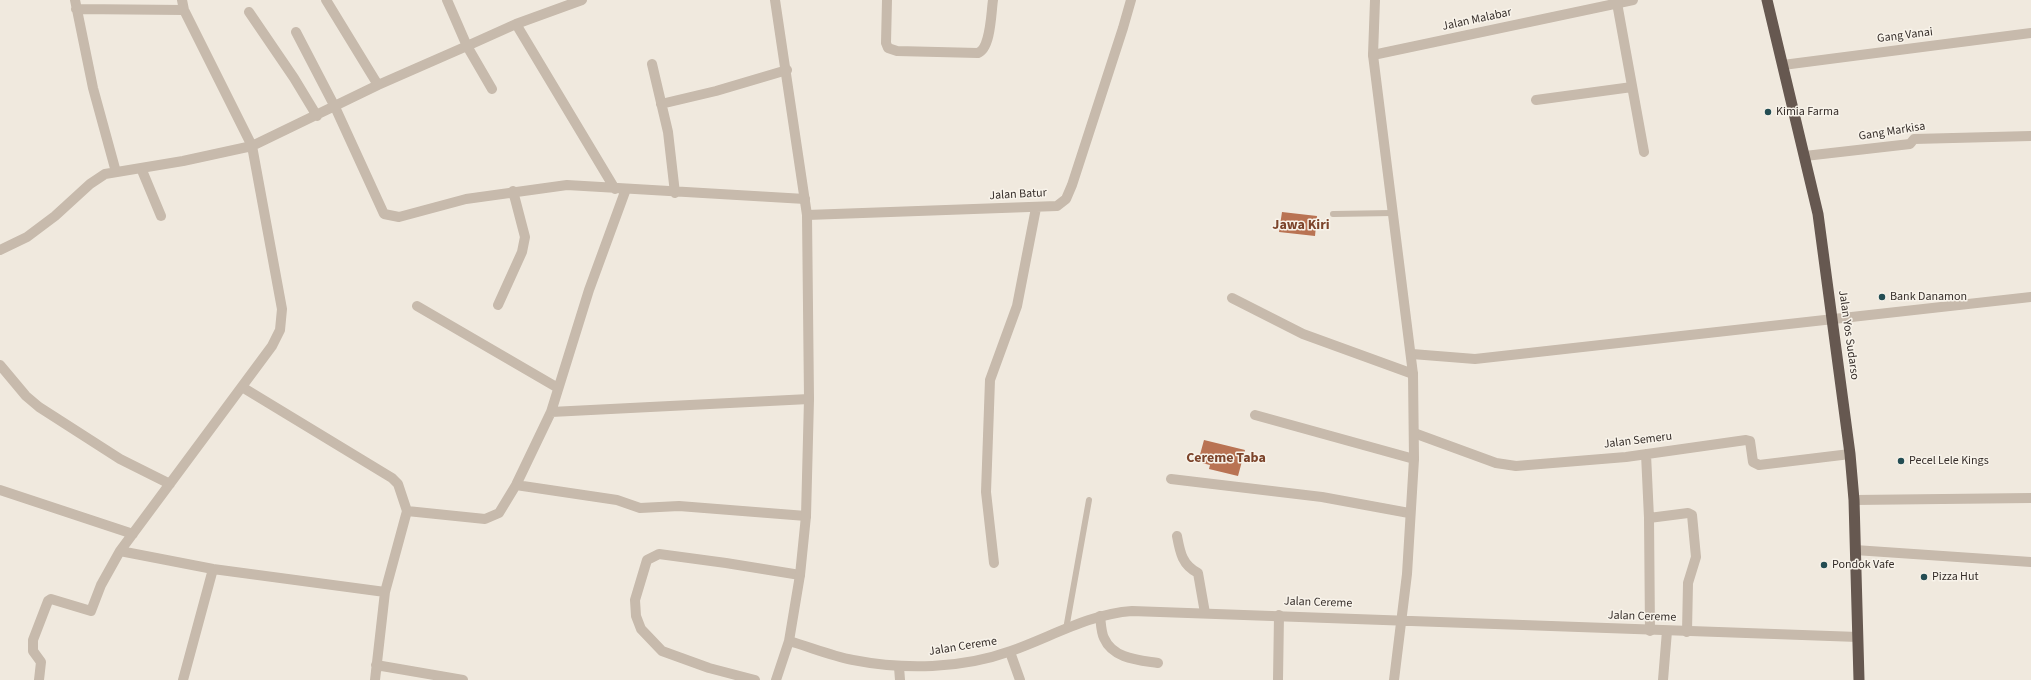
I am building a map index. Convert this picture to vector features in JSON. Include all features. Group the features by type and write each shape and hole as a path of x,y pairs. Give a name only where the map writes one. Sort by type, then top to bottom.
{"highway":[{"name":"Jalan Yos Sudarso","path":"1768,0 1818,214 1850,454 1854,500 1859,680"}],"street":[{"path":"39,680 41,662 33,651 33,640 48,601 51,599 92,611 101,585 120,551 272,346 280,330 282,321 282,309 252,146 184,10 182,0"},
{"path":"326,0 378,85"},
{"path":"447,0 467,46 492,89"},
{"path":"0,250 27,237 55,216 90,184 104,174 183,161 252,146 336,107 378,85 516,24 582,0"},
{"path":"775,0 807,215 809,399 806,516 800,576 789,641 776,680"},
{"path":"887,0 886,43 888,48 897,51 978,53 985,48 988,40 993,0"},
{"name":"Jalan Batur","path":"807,215 1036,208 1056,206 1066,199 1121,35 1131,0"},
{"path":"1375,0 1373,55 1412,354 1413,374 1414,459 1409,513 1407,574 1394,680"},
{"name":"Jalan Malabar","path":"1373,55 1633,0"},
{"path":"1617,3 1644,152"},
{"path":"116,172 93,88 76,4 184,10"},
{"path":"249,12 294,78 317,116"},
{"path":"516,24 615,189"},
{"path":"296,32 336,107 384,214 399,217 466,199 567,185 675,193 805,199"},
{"name":"Gang Vanai","path":"1783,65 2031,33"},
{"path":"652,64 668,132 675,193"},
{"path":"661,104 716,91 786,70"},
{"path":"1536,100 1632,87"},
{"name":"Gang Markisa","path":"1805,156 1910,144 1914,139 2031,136"},
{"path":"142,168 161,216"},
{"path":"407,511 485,519 499,513 516,485 551,412 589,290 626,189"},
{"path":"498,305 522,252 525,237 513,192"},
{"path":"994,563 986,492 990,380 1016,306 1036,208"},
{"path":"1412,354 1475,359 2031,297"},
{"path":"1232,298 1312,338 1413,374"},
{"path":"417,306 558,388"},
{"path":"0,365 22,392 39,407 120,459 170,484"},
{"path":"242,387 392,478 398,484 407,511 385,592 375,680"},
{"path":"551,412 809,399"},
{"path":"1255,415 1414,459"},
{"name":"Jalan Semeru","path":"1414,433 1506,466 1646,454 1746,440 1750,441 1753,462 1758,465 1850,454"},
{"path":"1646,454 1649,518 1650,631"},
{"path":"1171,479 1322,497 1409,513"},
{"path":"516,485 617,500 640,508 679,506 806,516"},
{"path":"0,490 134,534"},
{"path":"1854,500 2031,498"},
{"path":"1649,518 1688,514 1692,515 1696,557 1688,583 1686,632"},
{"path":"1177,536 1181,557 1192,570 1198,573 1204,613"},
{"path":"1855,550 2031,562"},
{"path":"120,551 213,569 385,592"},
{"path":"754,680 709,668 662,651 642,629 636,616 635,600 647,560 658,554 726,563 800,576"},
{"path":"183,680 213,569"},
{"name":"Jalan Cereme","path":"789,641 851,660 899,667 949,665 1010,652 1100,616 1132,611 1401,619 1668,632 1858,637"},
{"path":"1278,680 1279,615"},
{"path":"1100,616 1104,638 1115,651 1126,657 1158,663"},
{"path":"1663,680 1668,632"},
{"path":"1010,652 1020,680"},
{"path":"376,664 463,680"},
{"path":"899,667 900,680"}],"lane":[{"path":"1333,214 1393,213"},
{"path":"1066,629 1089,500"}],"building":[{"path":"1282,212 1317,216 1315,236 1279,232"},
{"path":"1204,440 1245,450 1238,476 1209,469 1210,465 1198,462"}],"place":[{"name":"Kimia Farma","path":"1768,112"},
{"name":"Bank Danamon","path":"1882,297"},
{"name":"Pecel Lele Kings","path":"1901,461"},
{"name":"Pondok Vafe","path":"1824,565"},
{"name":"Pizza Hut","path":"1924,577"}],"district":[{"name":"Jawa Kiri","path":"1301,226"},
{"name":"Cereme Taba","path":"1226,459"}]}
